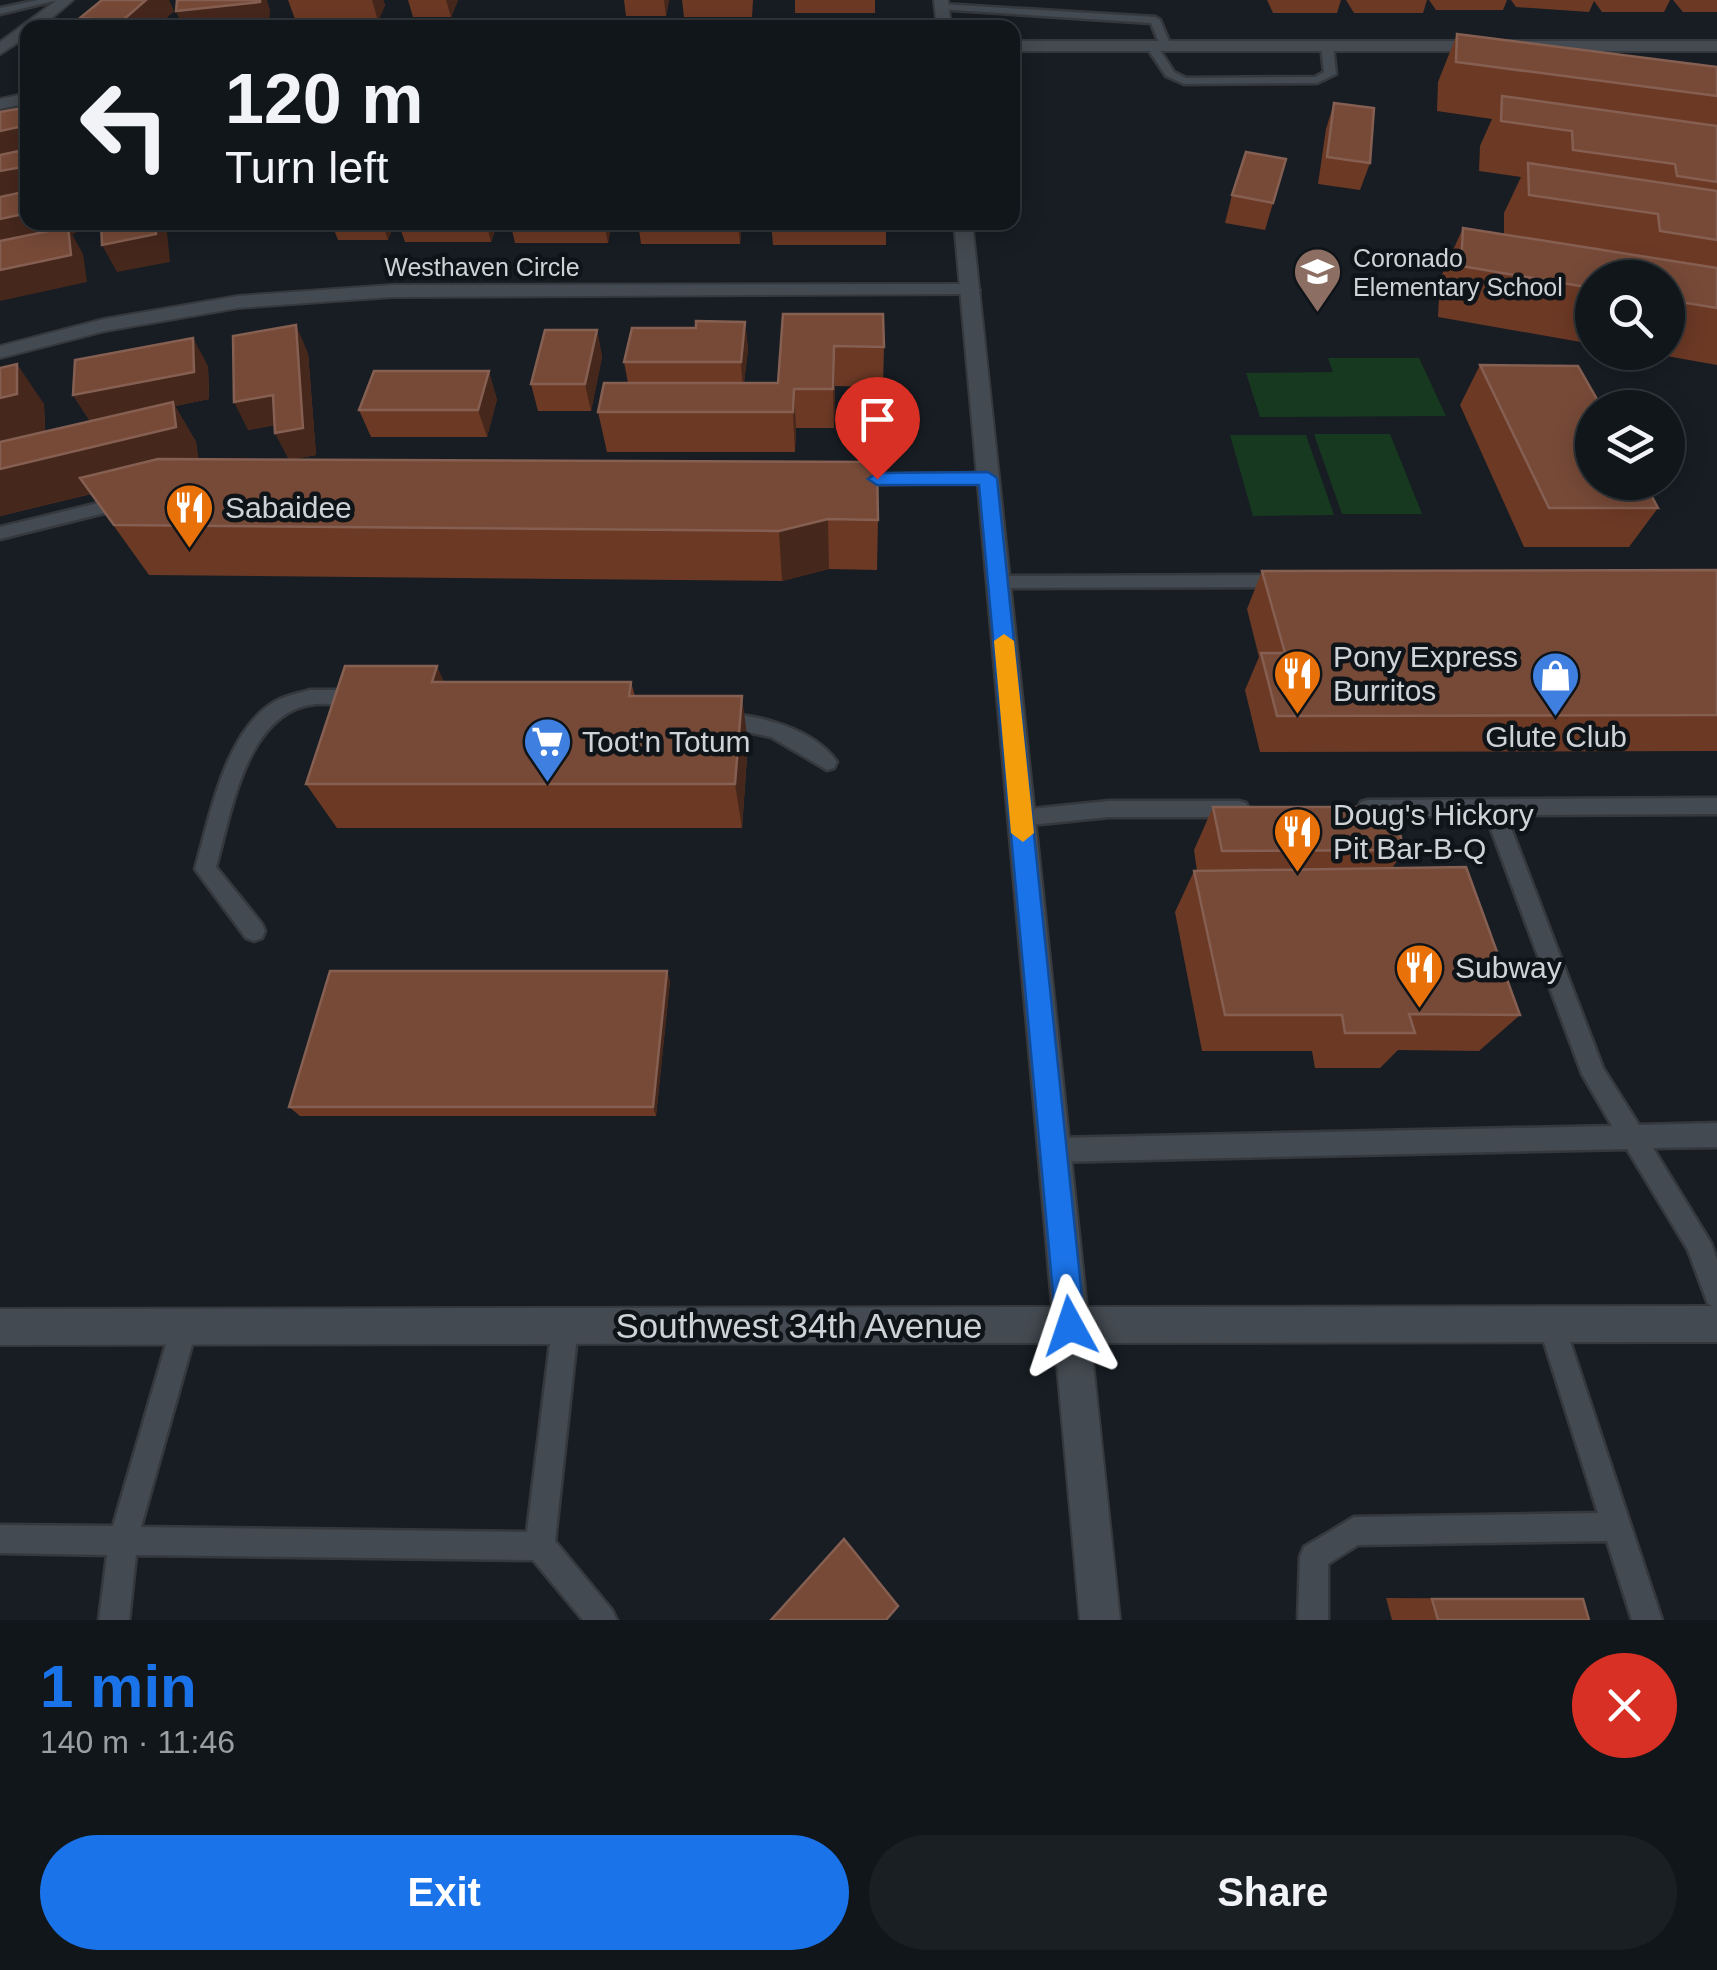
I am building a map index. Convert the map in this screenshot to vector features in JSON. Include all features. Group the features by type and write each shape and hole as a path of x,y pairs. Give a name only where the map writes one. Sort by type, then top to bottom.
{"main road":[{"path":"40,20 66,0"},
{"path":"1020,46 1327,46 1541,52 1717,46"},
{"path":"964,230 1100,1620"},
{"name":"Westhaven Circle","path":"0,352 104,324 238,302 392,291 970,290"},
{"name":"Southwest 34th Avenue","path":"0,1327 1717,1324"}],"lane":[{"path":"0,11 53,0"},
{"path":"941,3 1155,20 1159,46 1170,74 1184,81 1317,80 1330,74 1327,46"},
{"path":"836,480 988,478"},
{"path":"0,534 142,499"},
{"path":"998,582 1300,581"},
{"path":"254,931 205,869 246,743 270,714 308,697 388,698"},
{"path":"707,720 744,721 791,734 827,762"},
{"path":"1337,808 1717,806"},
{"path":"1493,808 1594,1074 1698,1242 1717,1295"},
{"path":"1021,818 1110,809 1259,809"},
{"path":"1054,1150 1717,1135"},
{"path":"1552,1326 1647,1620"},
{"path":"114,1620 123,1540 184,1327"},
{"path":"565,1327 540,1546 602,1620"},
{"path":"1313,1620 1314,1556 1354,1531 1618,1527"},
{"path":"0,1539 540,1546"}],"green space":[{"path":"1328,358 1419,358 1446,416 1260,417 1246,373 1333,372"},
{"path":"1314,434 1390,434 1422,514 1342,514"},
{"path":"1230,435 1306,435 1334,515 1253,516"}],"building":[{"path":"102,0 146,0 123,20 80,18"},
{"path":"177,0 260,0 260,2 176,11"},
{"path":"1457,34 1717,67 1717,96 1456,62"},
{"path":"1502,96 1717,126 1717,182 1677,176 1675,164 1573,150 1572,131 1501,121"},
{"path":"1334,103 1374,108 1370,163 1327,157"},
{"path":"20,108 20,127 0,131 0,112"},
{"path":"20,151 20,167 0,171 0,155"},
{"path":"1246,152 1286,159 1273,203 1232,195"},
{"path":"1528,163 1717,191 1717,240 1660,231 1658,214 1529,195"},
{"path":"20,193 20,215 0,219 0,197"},
{"path":"1463,228 1666,260 1575,260 1575,285 1461,266"},
{"path":"68,230 71,255 0,270 0,241"},
{"path":"101,230 156,230 156,234 102,245"},
{"path":"1685,263 1717,268 1717,308 1685,303"},
{"path":"783,314 883,314 884,347 834,346 833,389 794,389 793,412 598,412 604,383 778,383"},
{"path":"696,321 745,322 741,362 624,362 632,328 696,328"},
{"path":"296,325 303,428 275,433 273,395 234,402 233,336"},
{"path":"545,330 597,330 585,384 531,384"},
{"path":"193,338 194,372 73,395 75,360"},
{"path":"17,364 17,394 0,398 0,368"},
{"path":"1480,365 1575,366 1575,370 1580,370 1592,390 1575,390 1575,500 1654,500 1658,508 1549,508"},
{"path":"374,371 489,371 478,410 359,410"},
{"path":"173,402 176,427 0,469 0,442"},
{"path":"158,459 877,462 878,520 828,519 779,531 114,525 80,478"},
{"path":"1717,570 1717,715 1277,716 1261,653 1285,653 1262,571"},
{"path":"345,666 437,666 432,682 631,682 629,696 742,696 735,784 306,784"},
{"path":"1213,807 1391,807 1405,850 1222,851"},
{"path":"1466,867 1520,1015 1409,1014 1415,1033 1345,1033 1342,1015 1225,1015 1194,871"},
{"path":"330,971 667,971 653,1107 289,1107"},
{"path":"844,1539 898,1606 886,1620 771,1620"},
{"path":"1432,1599 1583,1599 1589,1620 1438,1620"}],"slow traffic":[{"path":"1004,641 1023,833"}],"place":[{"name":"Coronado Elementary School","path":"1318,314"},
{"name":"Sabaidee","path":"190,550"},
{"name":"Pony Express Burritos","path":"1298,716"},
{"name":"Glute Club","path":"1556,718"},
{"name":"Toot'n Totum","path":"547,784"},
{"name":"Doug's Hickory Pit Bar-B-Q","path":"1298,874"},
{"name":"Subway","path":"1420,1010"}],"route":[{"path":"877,479 988,478 1070,1326"}]}
